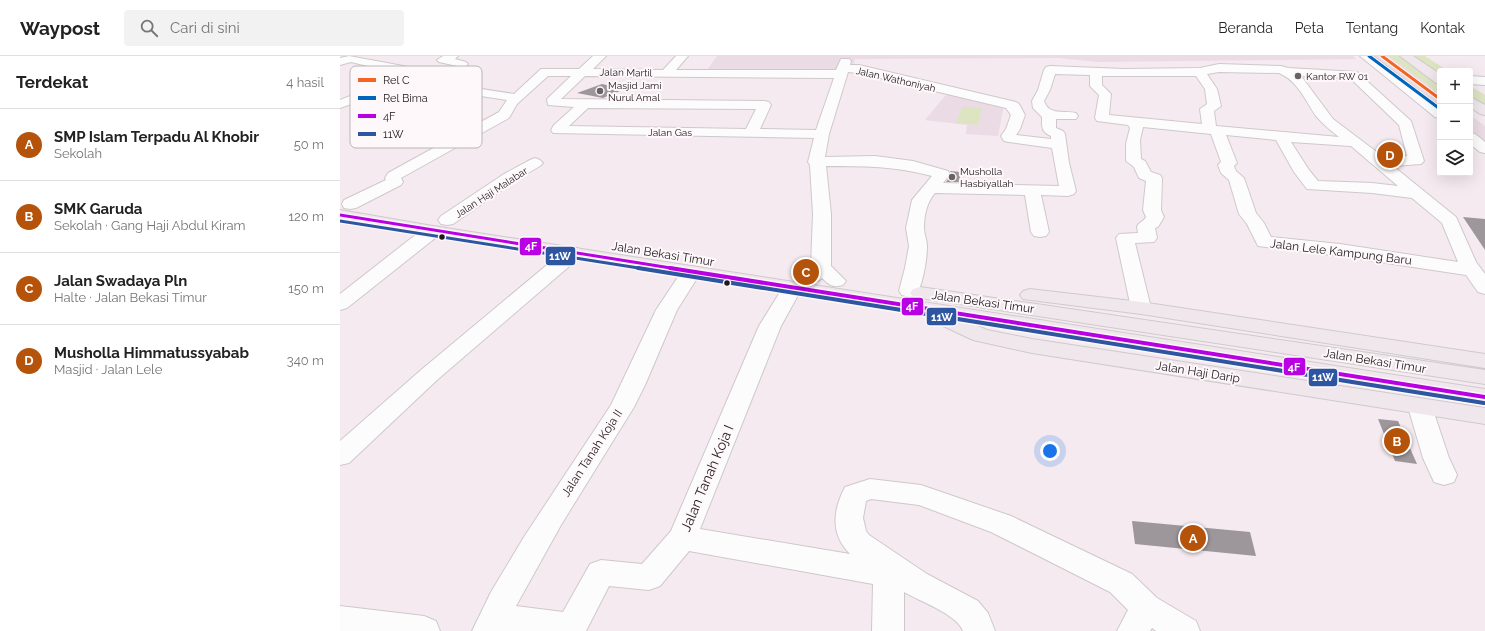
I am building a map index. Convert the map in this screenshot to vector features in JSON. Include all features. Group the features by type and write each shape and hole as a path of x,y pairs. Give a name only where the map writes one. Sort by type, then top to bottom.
{"main road":[{"path":"1406,56 1437,78"},
{"path":"1425,56 1436,64"},
{"path":"1476,90 1485,111"},
{"name":"Jalan Bekasi Timur","path":"343,207 573,253 691,272 808,277"},
{"name":"Jalan Bekasi Timur","path":"440,226 808,277 913,299 1485,397"},
{"name":"Jalan Bekasi Timur","path":"836,281 913,299 945,296 1485,377"},
{"path":"945,296 1035,295 1141,308 1485,360"},
{"name":"Jalan Haji Darip","path":"913,299 981,335 1032,346 1485,416"}],"street":[{"path":"452,56 442,60 462,64"},
{"path":"600,56 553,100 554,102 585,104 764,105 751,133"},
{"path":"667,73 682,56"},
{"path":"1366,56 1437,112"},
{"path":"340,62 351,59 385,66"},
{"path":"361,66 372,63"},
{"path":"1071,116 1049,115 1040,108 1038,100 1044,90 1050,70 1096,72 1200,72 1215,64 1288,72 1353,75 1406,124 1416,161 1378,161"},
{"name":"Jalan Martil","path":"517,98 546,67 584,72 706,74 715,77 842,70"},
{"path":"340,72 350,69"},
{"name":"Jalan Wathoniyah","path":"842,70 859,69 1013,106 1018,115 1013,129 1008,137 1034,148 1058,144"},
{"path":"836,281 808,277 822,214 816,162 822,134 842,70"},
{"path":"1096,72 1096,86 1105,94 1102,118 1281,137 1355,142"},
{"name":"Jalan Lele Kampung Baru","path":"1200,72 1211,88 1214,106 1207,109 1214,130 1229,163 1226,165 1228,172 1236,178 1248,214 1255,223 1264,242 1272,249 1340,250 1472,270"},
{"path":"1288,72 1304,88 1326,120 1355,142 1450,221 1466,262 1485,288"},
{"path":"340,90 350,93"},
{"path":"482,92 517,98"},
{"path":"482,127 504,115 512,102 517,98"},
{"path":"340,104 350,100"},
{"name":"Jalan Gas","path":"585,104 558,130 822,134"},
{"path":"652,132 672,105"},
{"path":"931,188 1068,191 1058,144 1058,134 1049,130 1049,115"},
{"path":"1136,122 1135,126 1138,128 1133,135 1132,140 1134,160 1140,164 1145,175 1154,178 1152,211 1155,217 1153,222 1146,226 1148,238 1125,238 1141,308"},
{"path":"1281,137 1312,186 1372,188 1415,193"},
{"path":"1473,139 1485,149"},
{"path":"343,207 395,182 393,178 394,176 444,148"},
{"path":"816,162 868,160 912,166 942,174 920,200 915,228 918,246 913,299"},
{"name":"Jalan Haji Malabar","path":"340,304 420,240 510,177 534,163"},
{"path":"1032,190 1040,232"},
{"path":"340,456 429,375 573,253"},
{"name":"Jalan Tanah Koja II","path":"492,624 500,605 557,508 623,405 664,315 691,272"},
{"name":"Jalan Tanah Koja I","path":"808,277 770,326 682,538 885,573 888,578 888,631"},
{"path":"1420,407 1436,458 1444,475"},
{"path":"979,631 970,613 906,578 858,544 851,530 848,513 850,502 855,494 870,489 921,495 1001,524 1121,583 1139,619 1184,631"},
{"path":"492,624 572,628 601,573 648,578 682,538"},
{"path":"340,620 424,631"}],"shaded area":[{"path":"717,56 1353,56 1356,59 1098,62 1059,58 855,59 852,70 706,72"},
{"path":"1367,56 1389,56 1437,92 1437,112"},
{"path":"952,93 1004,104 998,136 966,134 967,125 925,120 945,96"},
{"path":"1473,117 1485,126 1485,149 1473,139"}],"green space":[{"path":"1389,56 1406,56 1437,78 1437,92"},
{"path":"1412,56 1425,56 1443,68 1437,68 1437,73"},
{"path":"1473,88 1485,95 1485,106 1473,98"},
{"path":"962,107 982,108 978,125 956,123"}],"building":[{"name":"Masjid Jami Nurul Amal","path":"602,84 625,89 603,98 577,93"},
{"name":"Musholla Hasbiyallah","path":"950,171 961,172 959,182 946,182 952,174"},
{"path":"1463,217 1485,219 1485,250"},
{"path":"1378,419 1398,421 1417,464 1395,461"},
{"path":"1132,521 1250,532 1256,556 1135,544"}],"rail line":[{"name":"Bima","path":"1369,56 1437,107"},
{"name":"C","path":"1382,56 1437,97"}],"transit line":[{"name":"4F","path":"340,215 433,231 1485,397"},
{"name":"11W","path":"340,221 1484,403"}],"place":[{"name":"Kantor RW 01","path":"1298,76"},
{"name":"Masjid Jami Nurul Amal","path":"600,91"},
{"name":"Musholla Himmatussyabab","path":"1390,155"},
{"name":"Musholla Hasbiyallah","path":"952,177"},
{"name":"Jalan Swadaya Pln","path":"806,272"},
{"name":"SMK Garuda","path":"1397,441"},
{"name":"SMP Islam Terpadu Al Khobir","path":"1193,538"}]}
